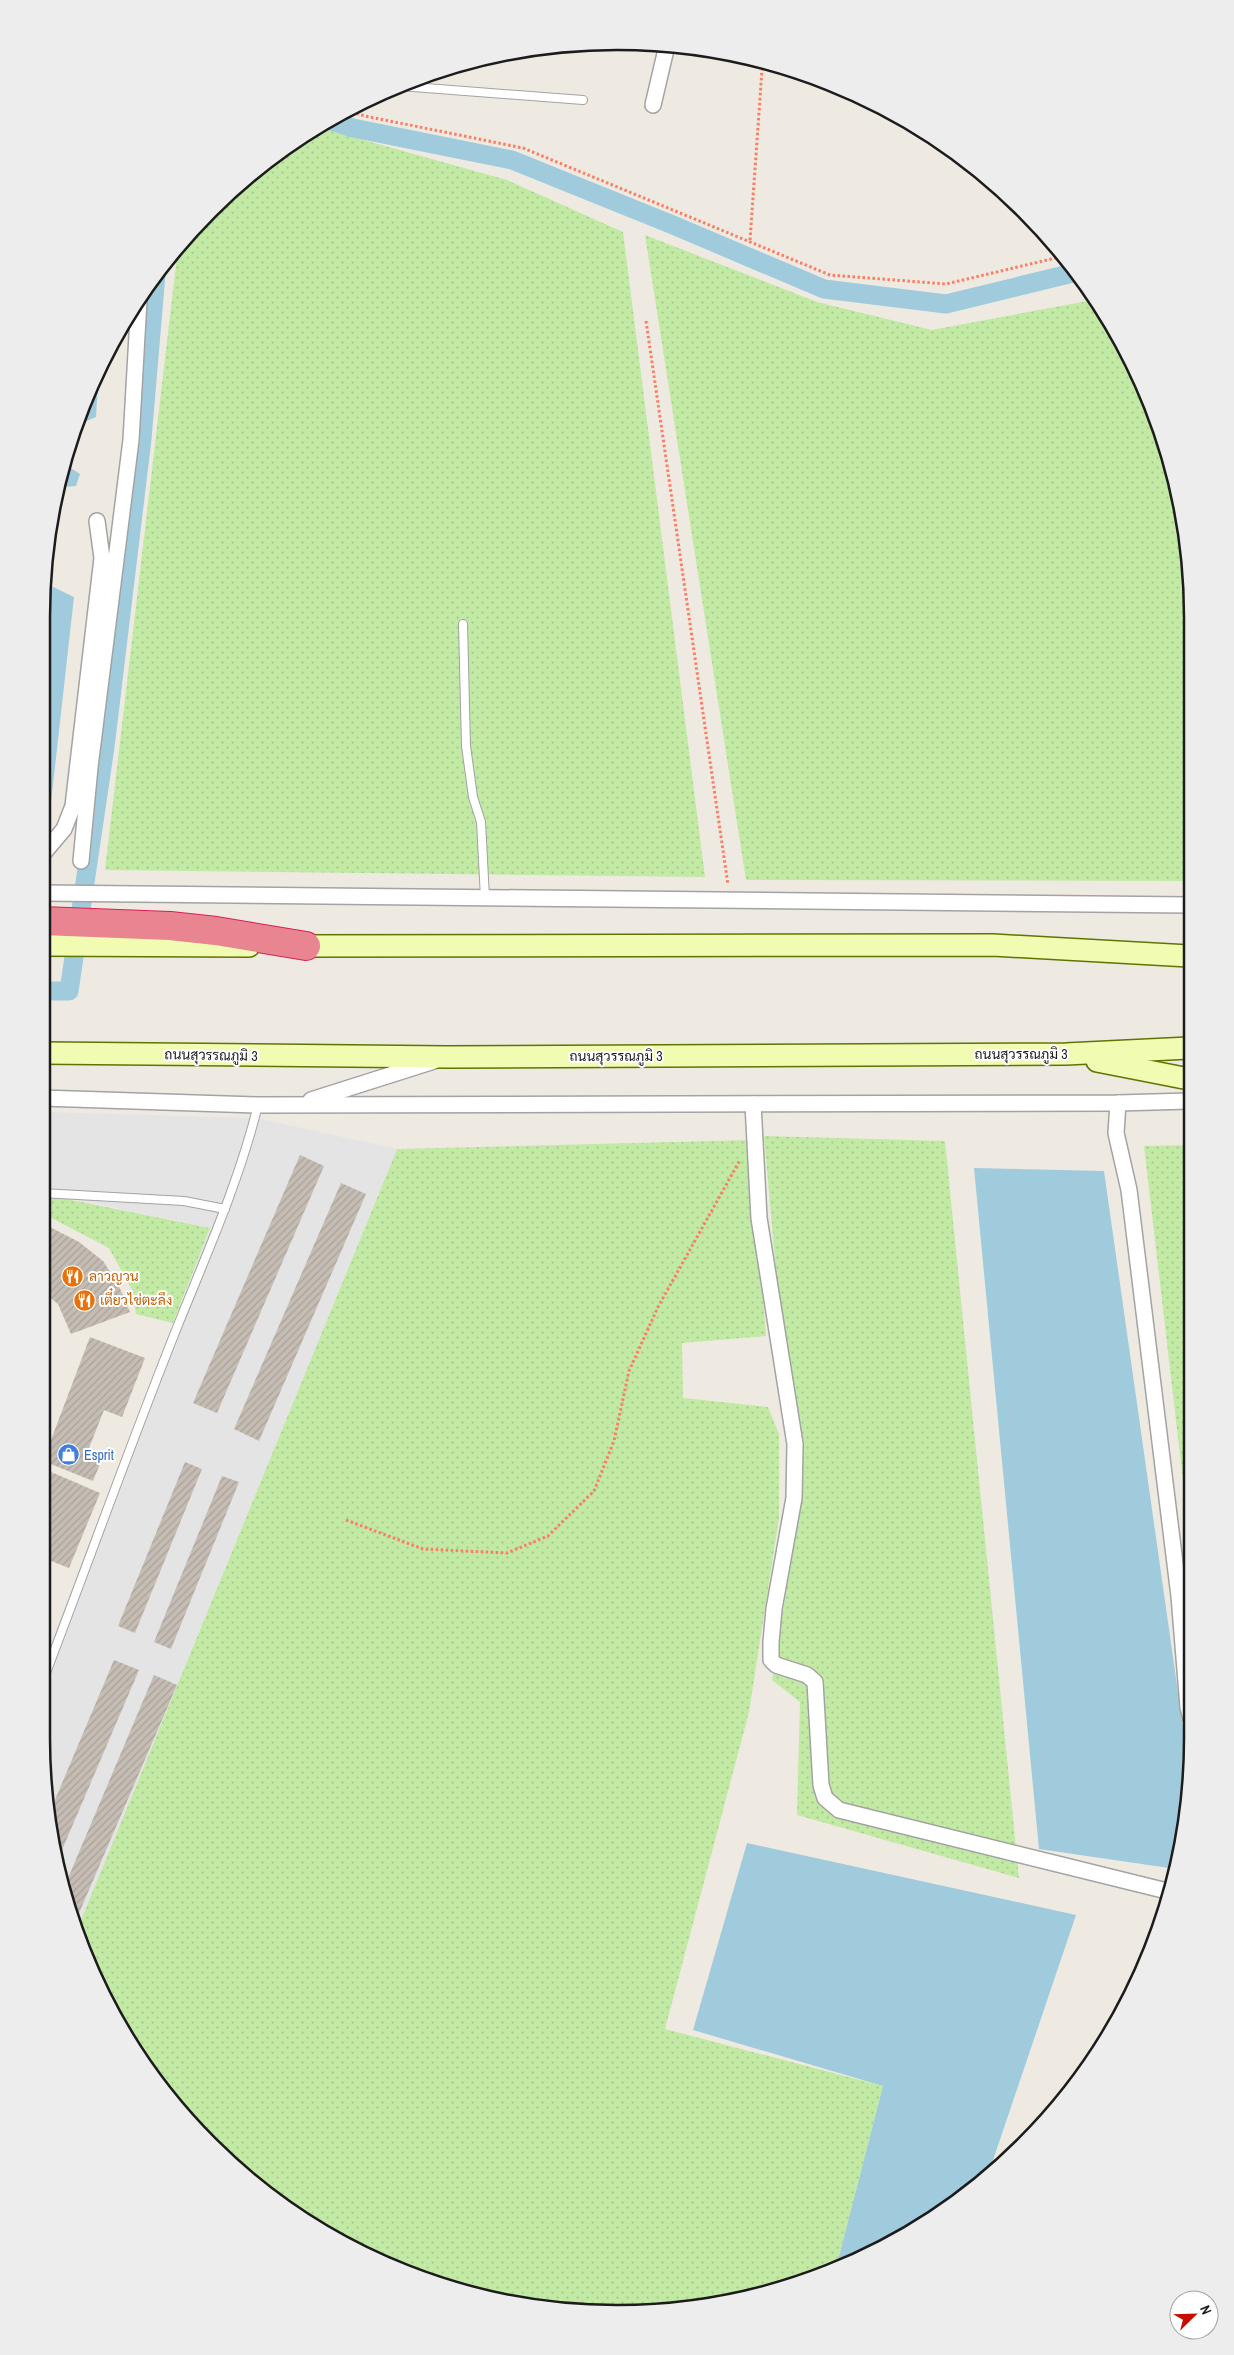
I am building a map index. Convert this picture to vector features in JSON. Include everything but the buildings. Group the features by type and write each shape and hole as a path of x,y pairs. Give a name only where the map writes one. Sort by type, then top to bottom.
{"highway":[{"path":"50,930 100,935 170,926 216,931 306,946"}],"main road":[{"path":"306,946 993,945 1184,956"},
{"name":"ถนนสุวรรณภูมิ 3","path":"50,1053 447,1057 1066,1054 1184,1048"},
{"path":"1066,1054 1184,1078"}],"street":[{"path":"653,105 665,52"},
{"path":"81,861 90,767 131,440 139,313"},
{"path":"50,846 64,829 73,806 102,558 97,521"},
{"path":"50,893 1184,906"},
{"path":"298,1104 447,1057"},
{"path":"50,1098 258,1106 298,1104 1118,1104 1184,1101"},
{"path":"753,1104 759,1218 795,1444 794,1498 774,1609 771,1660 776,1665 807,1675 815,1682 821,1785 825,1798 839,1810 1163,1890"},
{"path":"1118,1104 1116,1133 1130,1190 1184,1648"}],"lane":[{"path":"416,87 583,100"},
{"path":"463,624 466,746 473,797 480,822 485,898"},
{"path":"50,1662 178,1326 225,1209 249,1142 258,1106"},
{"path":"50,1193 184,1201 225,1209"}],"path":[{"path":"750,240 762,70"},
{"path":"356,113 523,148 750,240 830,275 946,284 1055,258"},
{"path":"646,321 731,901"},
{"path":"346,1520 423,1549 507,1553 548,1536 594,1491 614,1441 629,1371 658,1307 754,1134"}],"green space":[{"path":"328,130 507,180 623,232 705,877 105,870 177,260 216,216 243,191 272,167"},
{"path":"645,235 817,302 932,330 1087,301 1126,366 1141,400 1165,470 1173,506 1183,580 1184,881 746,880"},
{"path":"764,1136 945,1141 1019,1878 797,1815 800,1702 772,1680 798,1518"},
{"path":"751,1140 766,1336 682,1343 683,1398 768,1407 779,1434 779,1518 749,1712 665,2029 883,2086 838,2260 834,2262 764,2286 728,2294 654,2304 617,2305 580,2304 506,2294 470,2286 400,2262 366,2247 302,2209 272,2188 216,2139 167,2083 146,2053 108,1989 93,1955 80,1921 397,1149"},
{"path":"1184,1145 1184,1489 1144,1146"},
{"path":"50,1196 210,1228 173,1323 136,1314 132,1290 109,1248 50,1217"}],"shaded area":[{"path":"50,1112 256,1118 397,1149 80,1921 69,1885 55,1812 51,1775 50,1646 210,1228 50,1194"}],"water":[{"path":"98,390 96,417 85,422"},
{"path":"70,467 80,474 76,486 65,487"},
{"path":"51,586 74,597 50,811"},
{"path":"974,1168 1104,1171 1184,1735 1183,1775 1179,1812 1169,1868 1039,1849"},
{"path":"747,1843 1076,1915 992,2163 962,2188 932,2209 868,2247 838,2260 883,2086 693,2030"}],"waterway":[{"path":"339,123 353,128 512,160 824,289 946,304 1068,274"},
{"path":"50,991 69,991 105,747 142,439 155,290"}],"place":[{"name":"ลาวญวน","path":"73,1276"},
{"name":"เตี๋ยวไข่ตะลึง","path":"84,1300"},
{"name":"Esprit","path":"68,1455"}]}
